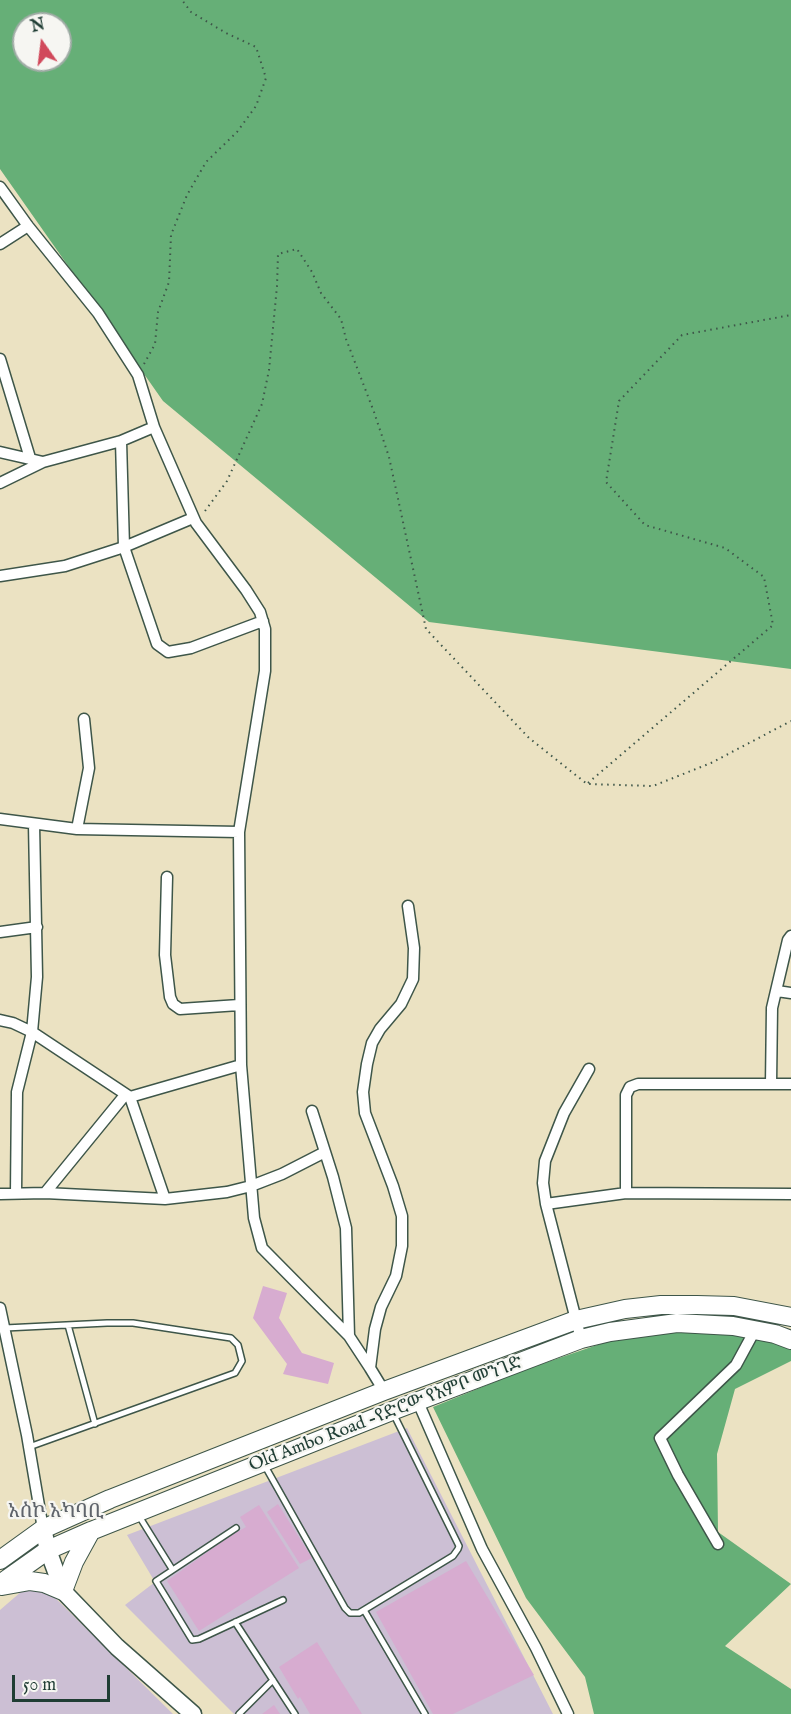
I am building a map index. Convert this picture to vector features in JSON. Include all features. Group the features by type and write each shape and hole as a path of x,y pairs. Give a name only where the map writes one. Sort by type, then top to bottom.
{"main road":[{"name":"Old Ambo Road -የድሮው የአምቦ መንገድ","path":"0,1560 43,1529 110,1498 384,1391 576,1320 625,1309 685,1305 734,1306 791,1317"},
{"name":"Old Ambo Road -የድሮው የአምቦ መንገድ","path":"0,1585 48,1550 91,1531 392,1411 581,1339 610,1332 677,1323 702,1323 755,1330 791,1340"},
{"path":"43,1529 63,1591"},
{"path":"63,1591 74,1562 91,1531"},
{"path":"0,1585 30,1581 44,1583 63,1591 117,1647 194,1714"}],"street":[{"path":"0,187 28,226 98,313 138,375 154,427 195,520 246,590 263,621 266,650 265,671 239,832 241,1065 254,1218 262,1248 349,1336 384,1391"},
{"path":"0,244 28,226"},
{"path":"0,359 30,458"},
{"path":"0,483 43,462 121,441 154,427"},
{"path":"121,441 124,547 157,645 168,652 191,648 263,621"},
{"path":"0,452 43,462"},
{"path":"0,576 64,566 124,547 195,520"},
{"path":"77,829 88,768 84,718"},
{"path":"0,819 77,829 239,832"},
{"path":"16,1193 17,1092 32,1032 37,977 34,824"},
{"path":"166,877 165,955 173,1004 180,1009 239,1005"},
{"path":"370,1368 378,1318 396,1276 402,1246 402,1216 365,1113 363,1092 372,1044 380,1029 401,1004 413,979 414,948 408,906"},
{"path":"0,932 37,927"},
{"path":"771,1084 772,1008 788,940 791,936"},
{"path":"777,991 791,993"},
{"path":"0,1020 32,1032 128,1096 165,1199"},
{"path":"45,1193 128,1096 241,1065"},
{"path":"581,1339 546,1204 543,1183 545,1161 564,1113 589,1069"},
{"path":"626,1193 626,1095 630,1087 638,1083 791,1084"},
{"path":"312,1111 346,1228 349,1336"},
{"path":"0,1194 45,1193 165,1199 227,1192 282,1174 325,1152"},
{"path":"546,1204 626,1193 791,1194"},
{"path":"0,1308 43,1529"},
{"path":"718,1545 678,1475 660,1438 736,1365 755,1330"},
{"path":"0,1367 13,1366"},
{"path":"418,1402 482,1549 536,1648 568,1714"}],"lane":[{"path":"5,1328 133,1323 231,1338 238,1345 242,1361 235,1373 29,1448"},
{"path":"68,1325 95,1424"},
{"path":"264,1463 345,1608 350,1613 359,1613 453,1556 459,1546 392,1411"},
{"path":"137,1512 172,1569"},
{"path":"236,1528 156,1581 192,1640 199,1639 283,1600"},
{"path":"364,1610 425,1714"},
{"path":"235,1622 295,1714"},
{"path":"239,1714 273,1680"}],"path":[{"path":"138,375 155,344 158,312 169,282 171,235 187,195 206,162 237,132 256,106 266,78 256,47 226,33 191,12 182,0"},
{"path":"195,520 227,481 262,404 273,334 278,286 278,254 297,249 312,272 321,293 341,319 346,339 374,412 389,457 426,629 529,738 587,784 653,786 711,763 791,721"},
{"path":"587,784 773,625 764,577 725,548 645,525 606,482 619,401 682,335 791,315"}],"shaded area":[{"path":"407,1428 553,1714 234,1714 125,1605 155,1582 127,1535"},
{"path":"36,1579 173,1714 0,1714 0,1610"}],"green space":[{"path":"0,0 791,0 791,669 429,622 163,401 0,169"},
{"path":"684,1327 791,1343 791,1361 735,1389 717,1454 718,1532 791,1584 725,1646 791,1689 791,1714 594,1714 585,1677 526,1598 433,1407 524,1370 606,1342"}],"building":[{"path":"263,1286 287,1293 279,1318 302,1353 334,1363 328,1384 283,1374 287,1364 253,1318"},
{"path":"278,1504 312,1558 300,1564 267,1512"},
{"path":"259,1505 299,1568 199,1631 167,1581 246,1527 240,1517"},
{"path":"466,1561 534,1675 453,1714 433,1714 376,1612"},
{"path":"317,1642 362,1714 310,1714 300,1697 298,1699 279,1667"},
{"path":"274,1705 280,1714 262,1714"}],"district":[{"name":"አስኮ አካባቢ","path":"56,1513"}]}
